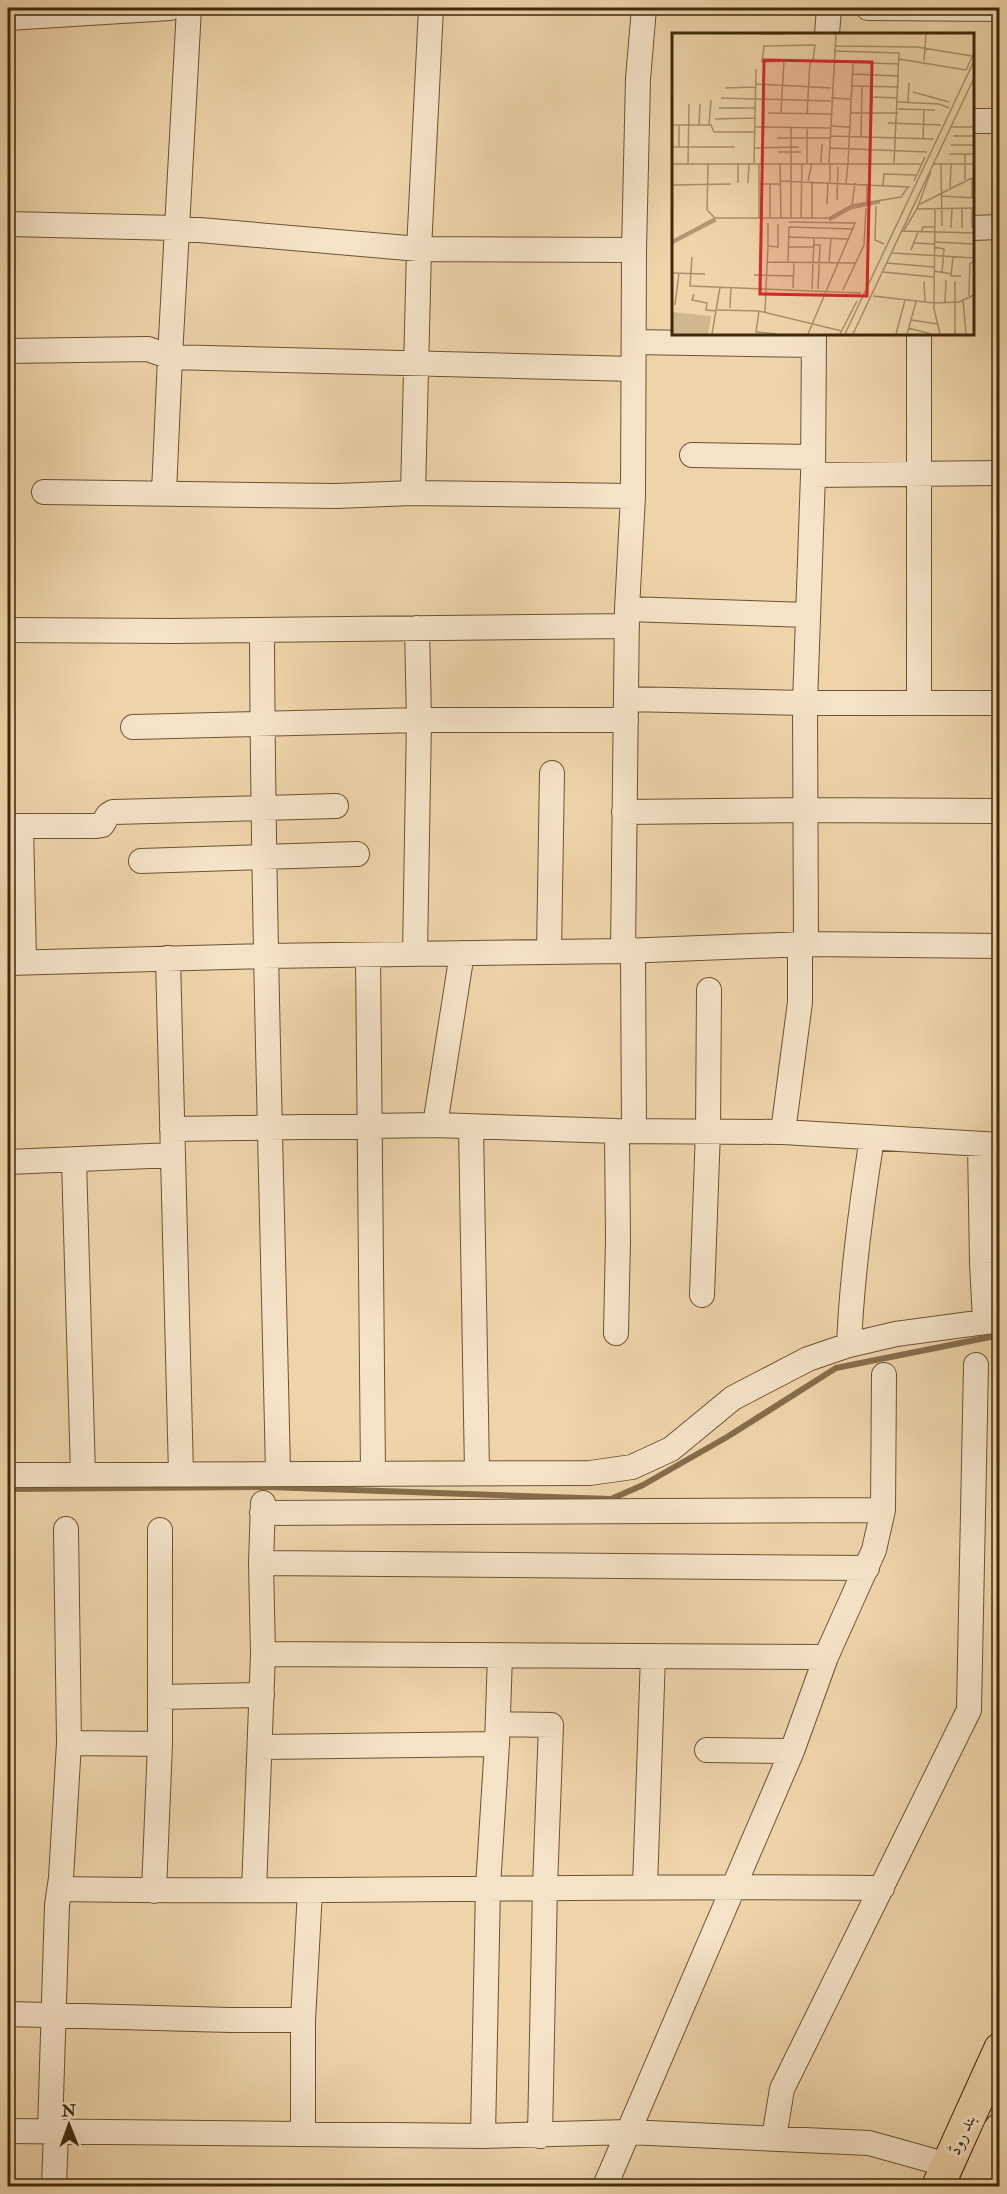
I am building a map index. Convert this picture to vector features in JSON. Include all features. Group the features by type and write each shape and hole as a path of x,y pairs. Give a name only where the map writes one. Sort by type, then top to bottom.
{"highway":[{"path":"975,2187 999,2130"}],"main road":[{"name":"بند روڈ","path":"943,2176 999,2049"}],"street":[{"path":"8,18 170,8"},
{"path":"164,492 189,8"},
{"path":"413,493 419,249 431,8"},
{"path":"616,1333 618,1240 625,1131 628,951 624,812 627,618 633,496 634,250 638,79 645,8"},
{"path":"827,33 829,8"},
{"path":"868,8 999,9"},
{"path":"974,121 999,122"},
{"path":"8,224 176,228 419,249 634,250"},
{"path":"974,228 999,227"},
{"path":"919,334 919,704"},
{"path":"634,342 814,339 813,466 805,703 803,944 800,1002 783,1132"},
{"path":"8,351 148,349 170,357 633,369"},
{"path":"692,455 919,474 999,473"},
{"path":"44,492 336,496 413,493 633,496"},
{"path":"8,630 262,631 417,628 627,618 808,615"},
{"path":"416,954 419,720 417,628"},
{"path":"262,631 265,956 278,1473"},
{"path":"133,727 419,720 805,703 999,704"},
{"path":"549,952 552,773"},
{"path":"336,806 113,812 108,815 102,825 96,826 14,826 16,962 628,951 803,944 999,946"},
{"path":"624,812 999,811"},
{"path":"141,861 357,854"},
{"path":"435,1125 462,953"},
{"path":"368,955 373,1473"},
{"path":"168,958 181,1474"},
{"path":"702,1295 708,1131 709,990"},
{"path":"8,1475 590,1473 632,1467 671,1449 733,1398 808,1359 849,1345 896,1334 992,1320 982,1263 990,1144 783,1132 471,1128 435,1125 172,1129"},
{"path":"471,1128 477,1472"},
{"path":"849,1345 857,1234 872,1138"},
{"path":"8,1162 173,1155"},
{"path":"74,1160 83,1474"},
{"path":"774,2138 782,2089 969,1710 975,1365"},
{"path":"605,2187 792,1751 826,1657 874,1550 883,1510 884,1375"},
{"path":"254,1890 261,1747 263,1508 883,1510"},
{"path":"54,2187 54,2014 57,1905 60,1889 69,1743 66,1528"},
{"path":"154,1891 160,1744 160,1530"},
{"path":"261,1563 867,1568"},
{"path":"263,1654 826,1657"},
{"path":"483,2136 488,1887 498,1734 500,1655"},
{"path":"645,1886 653,1656"},
{"path":"160,1697 262,1695"},
{"path":"261,1747 498,1734 550,1725 544,1887 540,2136"},
{"path":"69,1743 160,1744"},
{"path":"707,1750 792,1751"},
{"path":"60,1889 310,1891 645,1886 882,1888"},
{"path":"303,2134 303,2020 310,1891"},
{"path":"8,2013 303,2020"},
{"path":"8,2132 540,2136 628,2132 774,2138 869,2143 943,2176"}],"waterway":[{"path":"8,1489 268,1487 611,1499 643,1485 727,1437 836,1368 1000,1335"}]}
